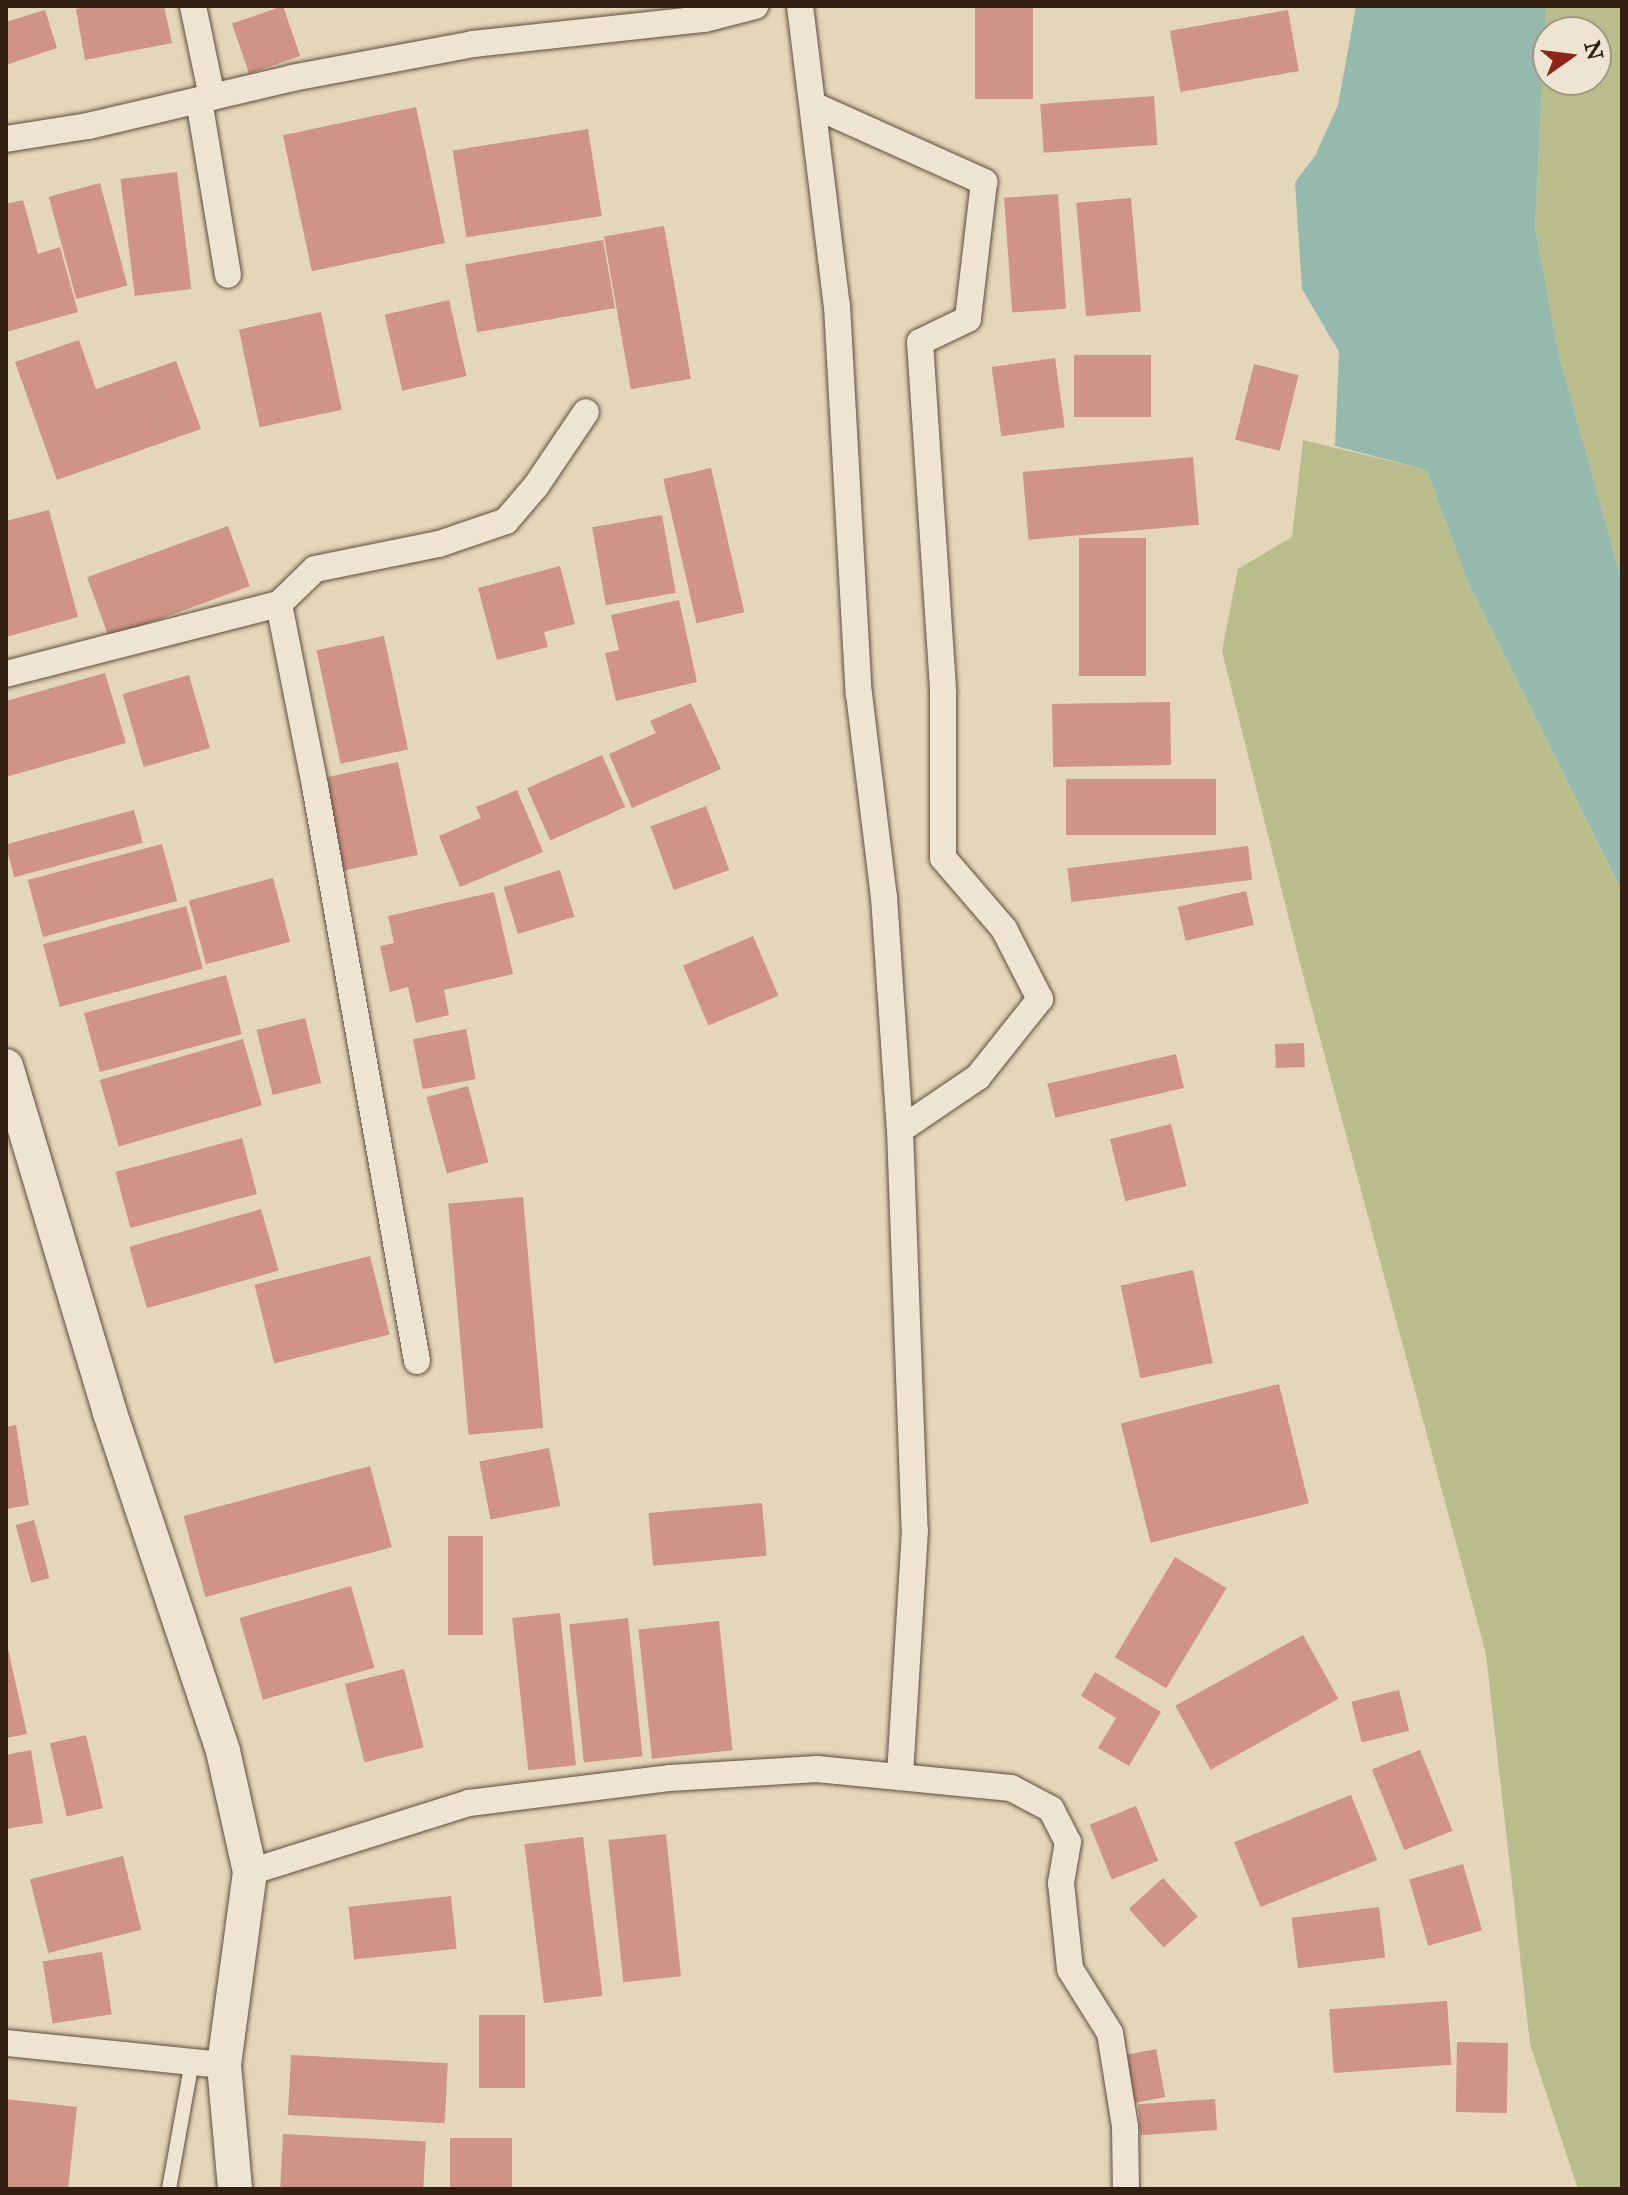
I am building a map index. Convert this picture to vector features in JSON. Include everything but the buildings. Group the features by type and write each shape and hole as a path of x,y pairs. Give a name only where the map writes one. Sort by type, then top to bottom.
{"street":[{"path":"193,6 228,275"},
{"path":"6,139 88,126 473,44 705,19 755,6"},
{"path":"800,6 837,306 859,694 884,897 900,1130 915,1530 900,1777"},
{"path":"813,105 984,182 968,319 920,342 943,692 943,858 1004,929 1040,999 978,1077 900,1130"},
{"path":"6,674 279,604 315,569 439,544 506,521 536,486 586,412"},
{"path":"279,604 417,1361"},
{"path":"6,1066 110,1413 223,1751 250,1872 208,2063 235,2189"},
{"path":"250,1872 469,1803 670,1778 817,1769 1011,1788 1051,1809 1068,1842 1061,1883 1070,1969 1110,2033 1125,2127 1126,2189"},
{"path":"6,2043 208,2063"}],"lane":[{"path":"169,2189 208,2063"}],"green space":[{"path":"1546,6 1622,6 1622,582 1559,356 1535,227 1542,96 1612,96 1612,16 1546,16"},
{"path":"1303,440 1427,470 1467,580 1622,891 1622,2189 1578,2189 1530,2044 1486,1654 1302,971 1222,651 1238,569 1292,537"}],"water":[{"path":"1356,6 1546,6 1546,16 1532,16 1532,96 1542,96 1535,227 1559,356 1622,582 1622,891 1467,580 1427,470 1335,446 1339,352 1302,289 1295,182 1315,156 1338,105"}]}
